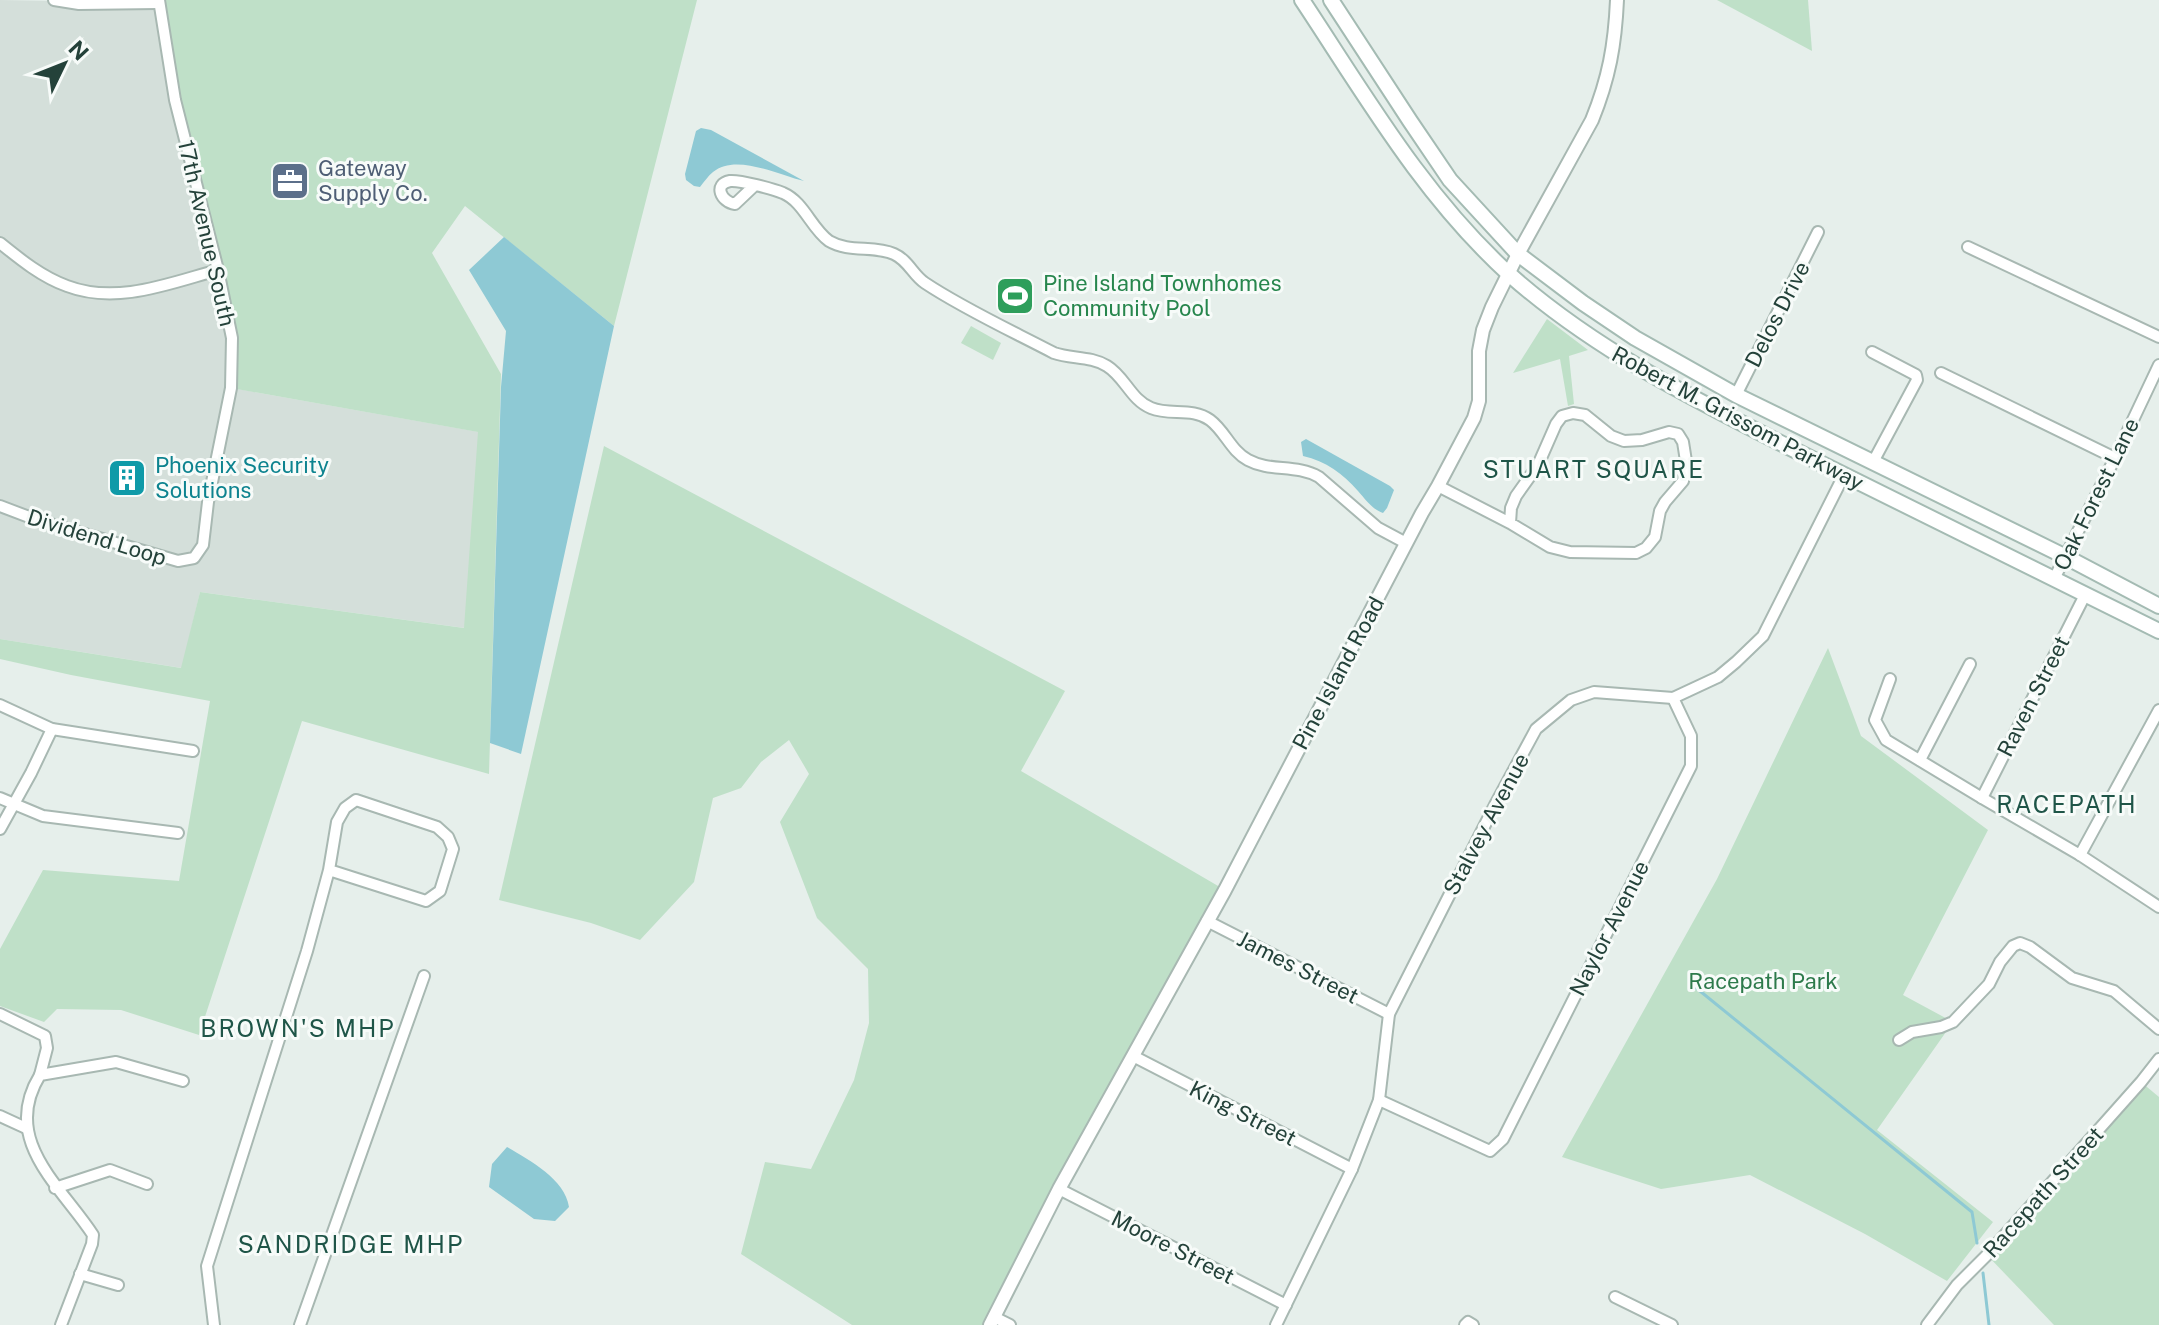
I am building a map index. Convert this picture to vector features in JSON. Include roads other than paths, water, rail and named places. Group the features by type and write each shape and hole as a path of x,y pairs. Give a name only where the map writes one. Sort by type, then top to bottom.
{"main road":[{"name":"Robert M. Grissom Parkway","path":"1302,0 1417,173 1448,211 1541,301 1599,343 1657,379 2159,631"},
{"name":"Robert M. Grissom Parkway","path":"1331,0 1450,180 1518,254 1583,303 1635,338 1736,395 2159,606"},
{"path":"1657,379 1662,365 1674,360"}],"street":[{"path":"54,0 79,4 159,2"},
{"name":"Pine Island Road","path":"992,1321 1059,1189 1207,921 1474,418 1479,401 1479,351 1483,330 1518,254 1592,120 1608,78 1617,0"},
{"name":"17th Avenue South","path":"159,2 175,100 232,338 231,388 208,502 203,545 194,558"},
{"path":"754,186 783,193 794,200 820,233 832,242 845,247 891,253 906,262 923,281 1054,353 1108,366 1146,406 1203,416 1219,428 1238,454 1252,463 1309,471 1378,528 1406,543"},
{"name":"Delos Drive","path":"1736,395 1818,232"},
{"path":"0,243 48,277 69,287 91,292 140,291 218,270"},
{"path":"1968,247 2159,337"},
{"path":"1872,352 1916,375 1917,380 1873,462"},
{"name":"Oak Forest Lane","path":"2054,579 2159,365"},
{"path":"1941,373 2115,458"},
{"path":"1438,486 1550,547 1570,552 1636,553 1646,548 1655,537 1660,511 1683,481 1686,461 1683,442 1678,434 1669,432 1642,440 1624,441 1611,436 1585,415 1573,413 1562,416 1538,465 1516,496 1510,523"},
{"name":"Stalvey Avenue","path":"1276,1325 1352,1169 1379,1100 1389,1014 1536,729 1571,700 1594,692 1673,698 1718,677 1763,636 1844,475"},
{"name":"Dividend Loop","path":"0,506 37,520 178,561 194,558"},
{"name":"Raven Street","path":"1982,798 2085,595"},
{"path":"1920,760 1970,664"},
{"path":"1890,679 1875,720 1886,740 2080,855 2159,907"},
{"name":"Naylor Avenue","path":"1379,1100 1490,1151 1503,1139 1691,766 1691,736 1673,698"},
{"path":"0,705 52,729 193,751"},
{"path":"2080,855 2159,710"},
{"path":"0,829 52,729"},
{"path":"0,798 43,816 178,833"},
{"path":"214,1325 207,1266 307,951 329,870 337,822 345,808 356,800 437,827 448,837 453,849 440,891 426,901 329,870"},
{"name":"James Street","path":"1207,921 1389,1014"},
{"path":"1899,1040 1912,1032 1953,1022 1989,984 2000,962 2013,946 2020,943 2072,978 2114,991 2159,1029"},
{"path":"300,1325 424,976"},
{"path":"0,1014 45,1036 47,1048 28,1103 27,1136 45,1175 93,1235 61,1325"},
{"name":"King Street","path":"1133,1056 1352,1169"},
{"name":"Racepath Street","path":"1927,1325 1957,1285 2159,1059"},
{"path":"40,1075 116,1062 183,1081"},
{"path":"0,1116 26,1128"},
{"path":"55,1188 110,1170 147,1184"},
{"name":"Moore Street","path":"1059,1189 1286,1305"},
{"path":"80,1274 118,1285"},
{"path":"1615,1297 1672,1325"},
{"path":"992,1321 1010,1325"},
{"path":"1465,1325 1468,1322 1473,1325"}],"water":[{"path":"701,128 711,130 804,181 757,167 733,165 713,172 700,187 694,186 686,180 685,174 696,131"},
{"path":"504,237 614,326 521,754 490,743 501,387 506,331 469,270"},
{"path":"1306,439 1390,486 1394,490 1383,513 1372,507 1334,469 1303,456 1301,442"},
{"path":"507,1147 545,1171 561,1188 569,1207 555,1221 534,1219 489,1187 492,1164"}],"waterway":[{"path":"1695,987 1972,1212 1977,1243"},
{"path":"1983,1273 1989,1325"}],"place":[{"name":"Gateway Supply Co.","path":"290,181"},
{"name":"Pine Island Townhomes Community Pool","path":"1015,296"},
{"name":"Phoenix Security Solutions","path":"127,478"}],"district":[{"name":"STUART SQUARE","path":"1594,470"},
{"name":"RACEPATH","path":"2067,805"},
{"name":"BROWN'S MHP","path":"298,1029"},
{"name":"SANDRIDGE MHP","path":"351,1245"}],"park label":[{"name":"Racepath Park","path":"1763,981"}]}
